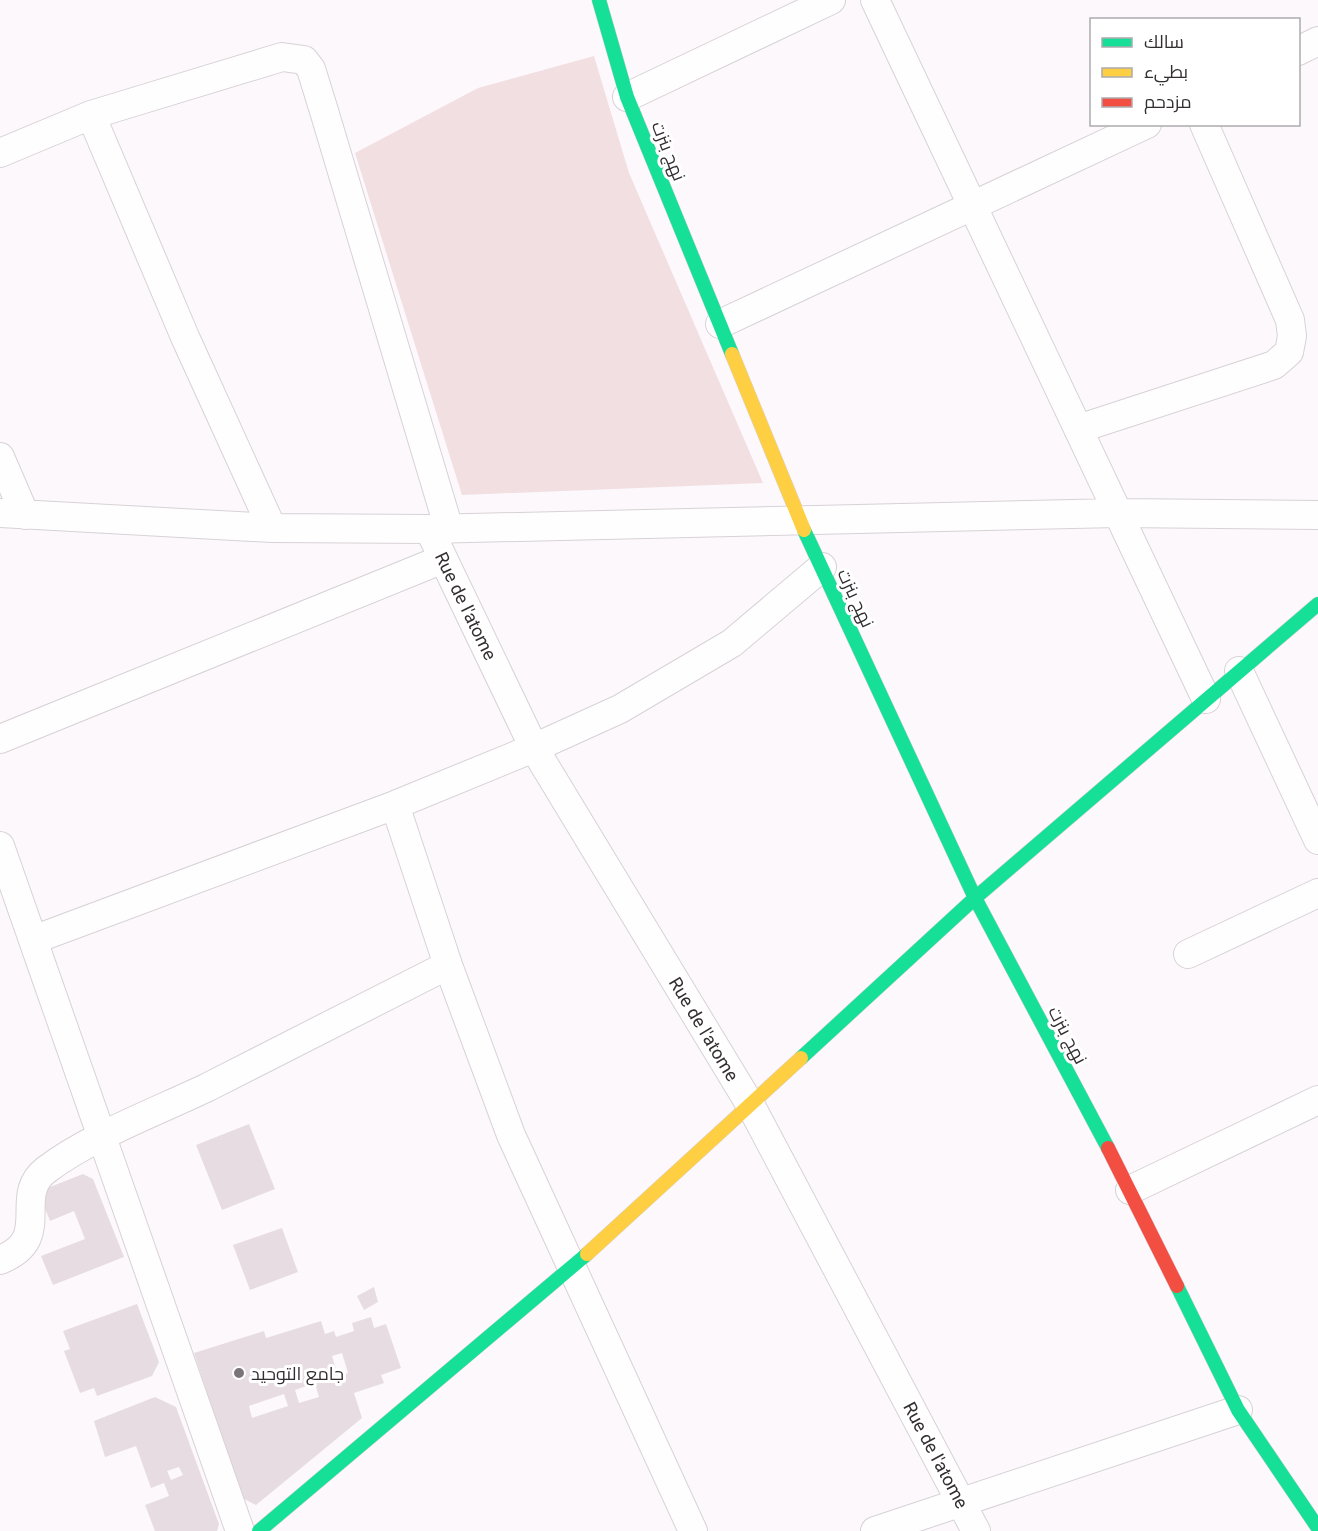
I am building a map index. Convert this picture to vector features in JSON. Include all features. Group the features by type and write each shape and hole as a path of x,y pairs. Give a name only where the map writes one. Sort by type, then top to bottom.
{"street":[{"name":"نهج بنزت","path":"599,0 627,97 800,521 975,898 1130,1190 1238,1410 1318,1528"},
{"path":"627,97 831,0"},
{"path":"875,0 1206,699"},
{"path":"1300,50 1318,41"},
{"name":"Rue de l'atome","path":"91,115 282,57 304,60 311,69 439,529 443,559 534,748 751,1106 962,1502 975,1531"},
{"path":"0,153 91,115 185,337 272,528"},
{"path":"720,324 1143,126"},
{"path":"1078,429 1274,365 1289,352 1292,336 1290,320 1205,126"},
{"path":"0,457 12,514 272,528 439,529 1118,513 1318,516"},
{"path":"0,739 443,559"},
{"path":"33,940 395,805 534,748 620,709 732,643 822,567"},
{"path":"259,1531 573,1267 975,898 1318,604"},
{"path":"1239,671 1318,840"},
{"path":"395,805 448,965 511,1135 693,1531"},
{"path":"0,846 240,1531"},
{"path":"1188,954 1318,893"},
{"path":"0,1260 19,1248 32,1230 30,1195 34,1182 46,1170 102,1137 448,965"},
{"path":"1130,1190 1318,1100"},
{"path":"875,1531 1238,1410"}],"shaded area":[{"path":"594,56 629,173 763,483 462,495 355,153 478,88"}],"building":[{"path":"249,1124 275,1189 222,1210 196,1145"},
{"path":"83,1174 93,1179 124,1257 53,1285 41,1256 85,1239 74,1211 50,1221 44,1206 45,1194 50,1187"},
{"path":"282,1228 298,1272 250,1290 233,1245"},
{"path":"374,1287 378,1302 364,1310 357,1296"},
{"path":"137,1304 159,1362 152,1376 97,1396 94,1388 80,1393 64,1351 70,1349 63,1331"},
{"path":"371,1317 374,1328 386,1324 401,1368 381,1375 384,1383 354,1393 362,1418 256,1505 242,1498 194,1353 264,1331 266,1338 321,1321 325,1334 334,1331 336,1337 354,1331 352,1323","holes":["342,1353 348,1373 338,1376 332,1356","315,1383 319,1397 299,1403 295,1390","284,1394 288,1406 252,1418 249,1406"]},
{"path":"155,1397 176,1407 219,1524 217,1531 155,1531 145,1505 169,1496 164,1483 151,1488 136,1446 105,1457 94,1421","holes":["179,1467 183,1475 171,1480 167,1471"]}],"traffic: fast":[{"path":"599,0 627,97 732,354"},
{"path":"804,530 975,898 1108,1148"},
{"path":"801,1058 975,898 1318,604"},
{"path":"259,1531 587,1254"},
{"path":"1177,1286 1238,1410 1318,1528"}],"traffic: slow":[{"path":"732,354 804,530"},
{"path":"587,1254 801,1058"}],"traffic: jam":[{"path":"1108,1148 1177,1286"}],"place":[{"name":"جامع التوحيد","path":"239,1373"}]}
